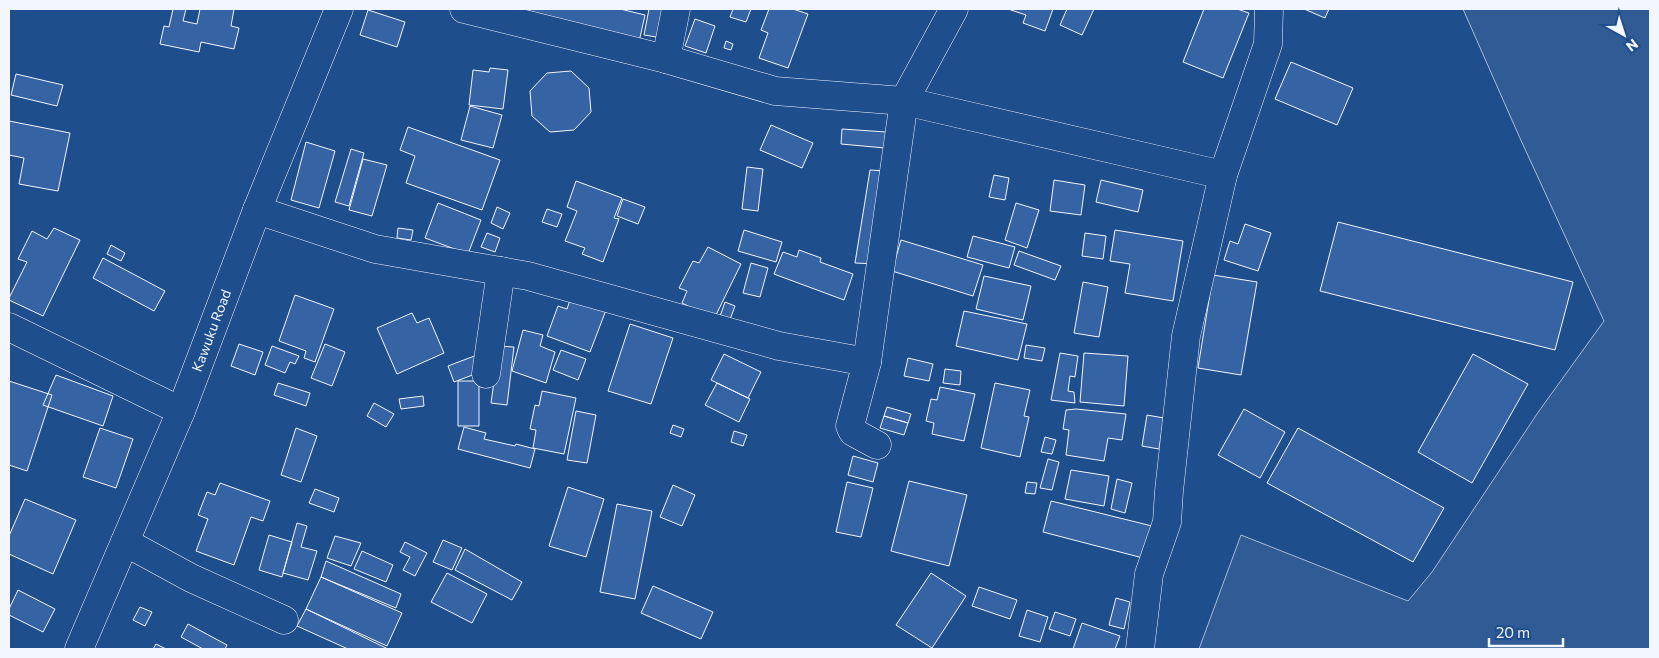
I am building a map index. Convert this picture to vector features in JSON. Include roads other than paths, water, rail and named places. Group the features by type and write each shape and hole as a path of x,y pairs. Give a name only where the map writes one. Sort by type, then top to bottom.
{"street":[{"name":"Kawuku Road","path":"79,649 181,411 256,210 339,9"},
{"path":"464,9 666,58 775,91 904,101 1223,175"},
{"path":"666,58 676,9"},
{"path":"877,445 853,432 850,426 867,362 904,101 954,9"},
{"path":"1140,649 1149,574 1168,522 1169,491 1186,336 1223,175 1268,44 1269,9"},
{"path":"256,210 375,249 528,276 778,346 867,362"},
{"path":"486,374 501,271"},
{"path":"9,327 181,411"},
{"path":"125,542 191,578 284,620"}]}
